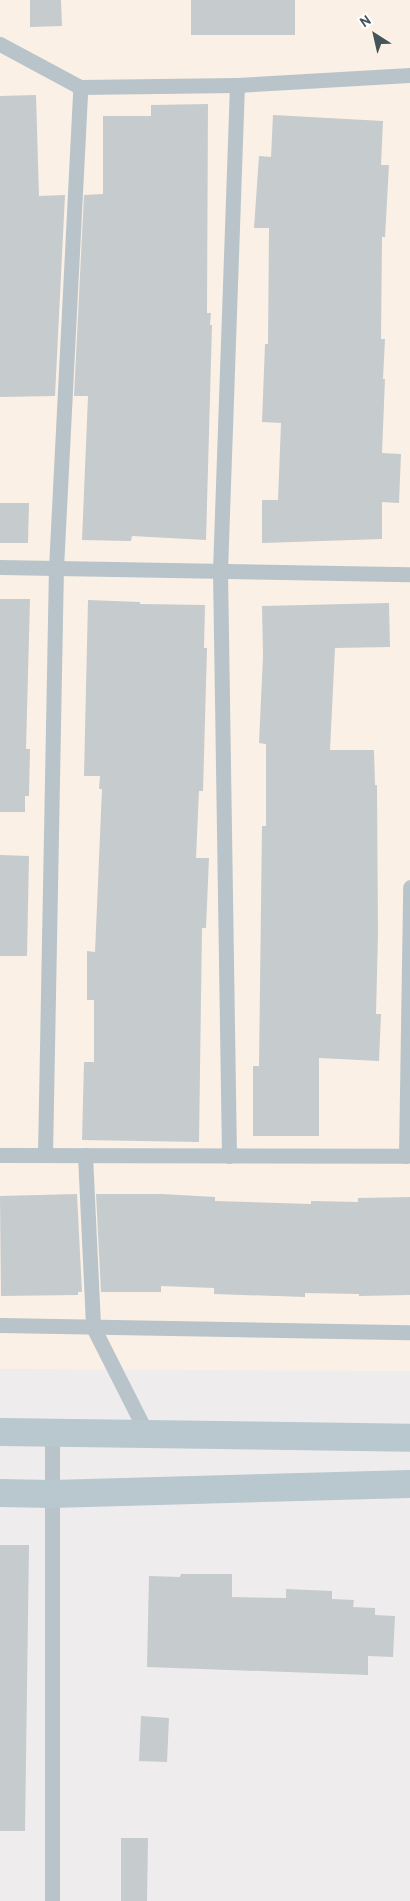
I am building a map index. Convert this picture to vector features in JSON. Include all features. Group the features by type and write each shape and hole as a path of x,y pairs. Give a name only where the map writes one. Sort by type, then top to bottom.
{"main road":[{"path":"0,1432 410,1438"},
{"path":"0,1494 410,1484"}],"lane":[{"path":"0,44 80,86 236,85 410,75"},
{"path":"229,1156 220,571 236,85"},
{"path":"45,1155 56,568 80,86"},
{"path":"0,567 410,574"},
{"path":"0,1155 406,1156 410,886"},
{"path":"85,1155 93,1326 147,1434"},
{"path":"0,1325 410,1332"},
{"path":"52,1432 52,1901"}],"shaded area":[{"path":"0,0 410,0 410,1371 0,1369"}],"building":[{"path":"30,0 61,0 62,26 30,27"},
{"path":"191,0 295,0 295,35 191,35"},
{"path":"36,95 39,196 65,195 55,396 0,397 0,96"},
{"path":"208,104 207,313 211,313 210,325 212,325 206,540 132,536 131,541 82,540 88,396 74,396 84,195 103,194 103,116 151,116 151,105"},
{"path":"273,115 383,121 381,165 389,165 385,237 382,237 381,339 385,339 383,379 385,379 382,453 401,454 399,503 382,502 382,539 262,543 262,500 278,500 281,423 262,422 265,344 268,344 269,228 254,228 259,156 271,157"},
{"path":"0,503 29,503 28,543 0,543"},
{"path":"0,599 30,599 26,749 30,749 29,796 25,796 25,812 0,812"},
{"path":"88,600 140,602 140,604 205,605 204,648 207,648 203,791 199,791 196,858 209,858 206,928 202,928 199,1142 82,1140 84,1062 94,1062 94,1000 87,1000 87,951 95,952 102,789 99,789 100,776 84,776"},
{"path":"389,603 390,647 335,648 330,750 374,750 375,785 377,785 378,934 376,1014 381,1014 379,1061 319,1058 319,1136 253,1136 253,1066 259,1066 262,826 266,826 266,744 259,743 263,656 262,606"},
{"path":"0,855 29,856 27,956 0,956"},
{"path":"77,1194 82,1292 78,1292 78,1295 1,1296 0,1196"},
{"path":"96,1194 162,1194 215,1197 215,1201 311,1204 311,1201 358,1202 358,1198 410,1197 410,1295 359,1296 359,1294 305,1293 305,1297 214,1294 214,1288 161,1286 161,1292 101,1292"},
{"path":"0,1545 29,1545 25,1831 0,1831"},
{"path":"181,1574 232,1574 232,1597 286,1598 286,1589 332,1591 332,1599 354,1600 353,1607 375,1608 375,1615 395,1616 393,1657 368,1656 368,1675 147,1667 149,1576 180,1577"},
{"path":"141,1716 169,1718 167,1762 139,1761"},
{"path":"121,1838 148,1838 147,1901 121,1901"}]}
